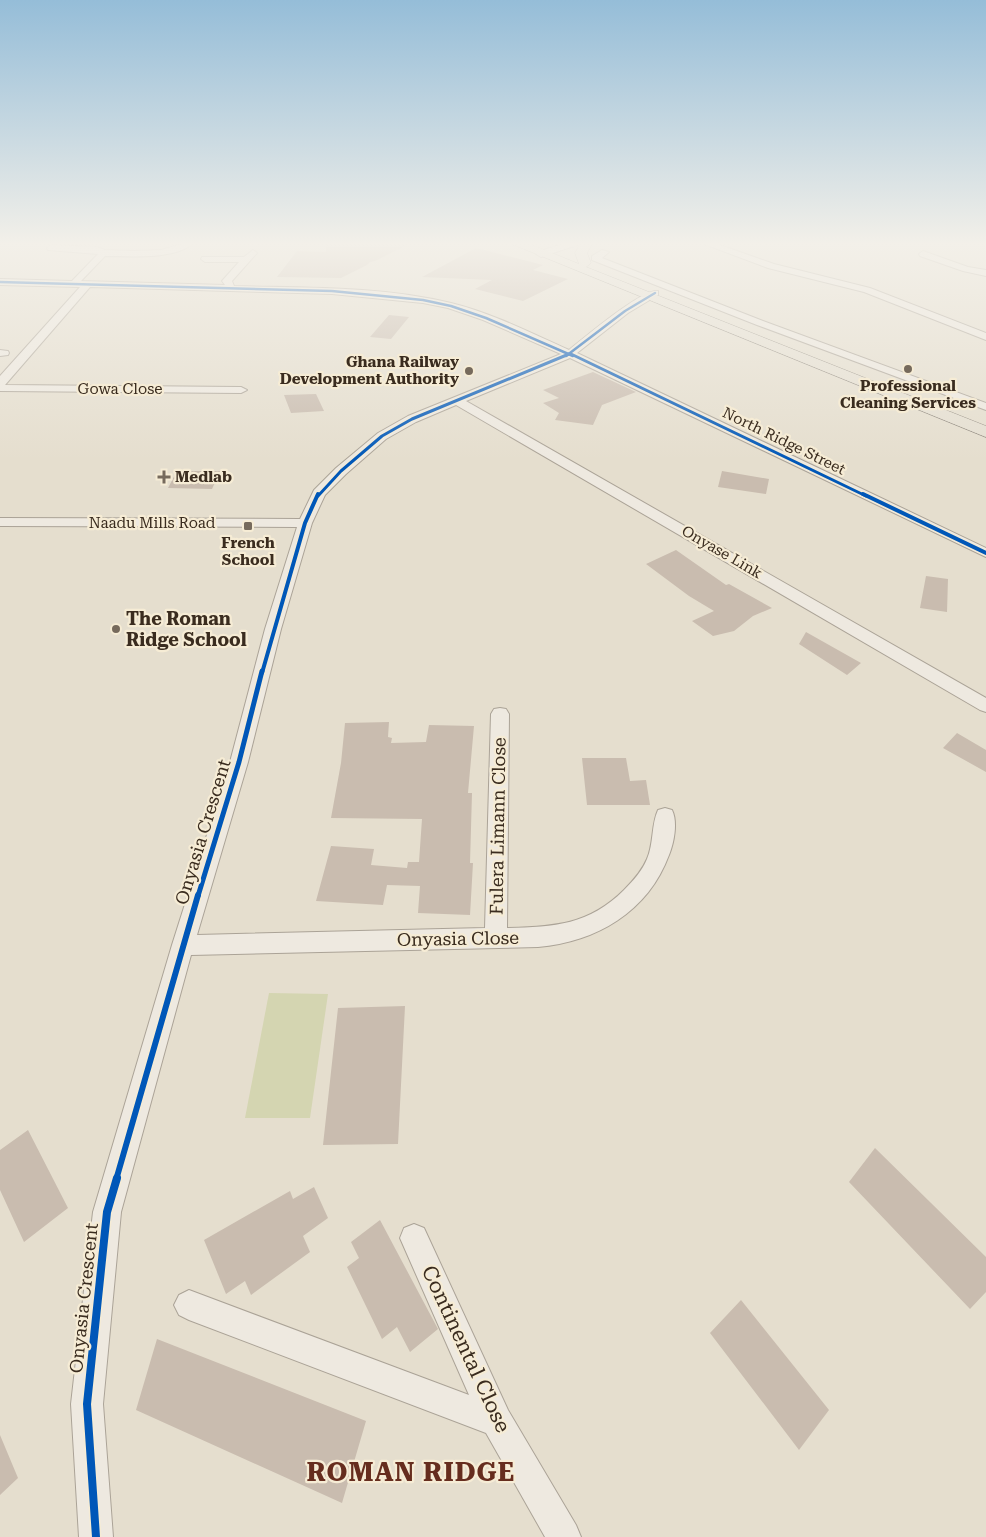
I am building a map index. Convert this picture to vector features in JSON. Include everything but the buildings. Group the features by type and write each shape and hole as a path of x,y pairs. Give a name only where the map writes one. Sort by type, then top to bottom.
{"main road":[{"path":"697,316 986,432"},
{"path":"706,316 986,420"},
{"path":"840,372 863,387 986,445"}],"street":[{"path":"0,382 60,316"},
{"name":"North Ridge Street","path":"478,316 570,354 986,553"},
{"name":"Onyasia Crescent","path":"96,1537 87,1404 107,1212 183,944 239,762 273,629 305,523 319,493 362,452 382,436 412,418 570,354 620,316"},
{"path":"744,316 986,407"},
{"path":"932,316 986,337"},
{"path":"878,380 892,373"},
{"name":"Gowa Close","path":"0,388 241,390"},
{"name":"Onyase Link","path":"456,400 986,706"},
{"name":"Naadu Mills Road","path":"0,522 305,523"},
{"name":"Fulera Limann Close","path":"496,938 500,714"},
{"name":"Onyasia Close","path":"183,944 538,937 573,932 622,906 644,886 661,850 665,816"},
{"name":"Continental Close","path":"414,1238 497,1420 564,1537"},
{"path":"189,1305 497,1420"}],"green space":[{"path":"269,993 328,994 310,1118 245,1118"}],"cycle path":[{"path":"479,316 570,354 986,553"},
{"path":"96,1537 87,1404 107,1212 183,945 239,762 273,629 305,523 319,493 341,471 382,436 412,419 570,354 619,316"}],"place":[{"name":"Professional Cleaning Services","path":"908,369"},
{"name":"Ghana Railway Development Authority","path":"469,371"},
{"name":"Medlab","path":"164,477"},
{"name":"French School","path":"248,526"},
{"name":"The Roman Ridge School","path":"116,629"}],"district":[{"name":"ROMAN RIDGE","path":"411,1472"}]}
